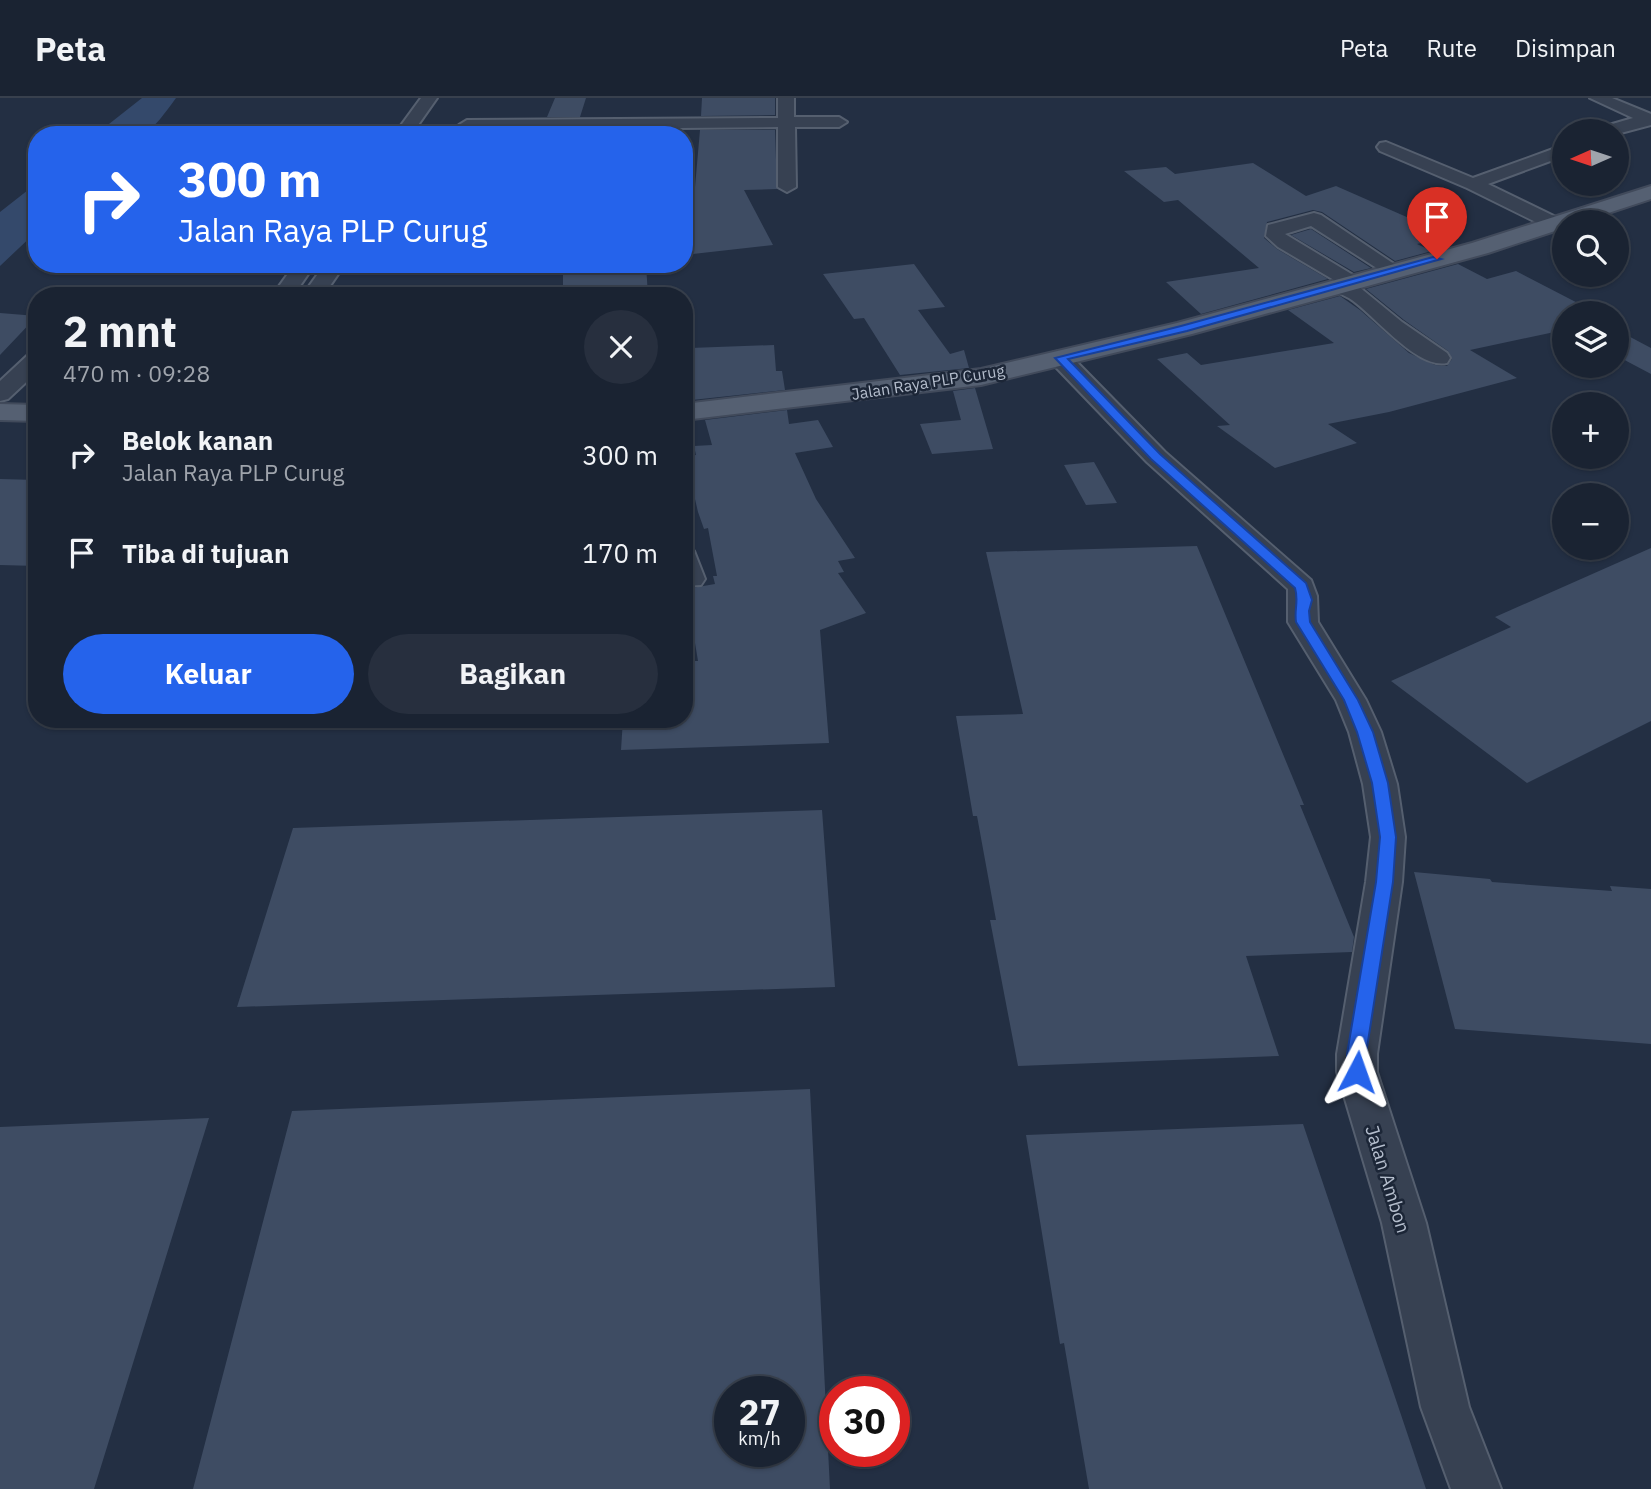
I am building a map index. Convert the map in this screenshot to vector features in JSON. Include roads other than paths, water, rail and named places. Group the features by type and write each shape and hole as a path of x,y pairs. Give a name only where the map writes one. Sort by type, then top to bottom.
{"main road":[{"name":"Jalan Raya PLP Curug","path":"1594,210 1651,192"},
{"name":"Jalan Raya PLP Curug","path":"693,411 981,377 1183,329 1480,248 1552,223"},
{"path":"0,412 28,413"}],"street":[{"path":"409,126 429,98"},
{"path":"786,98 787,187"},
{"path":"1598,98 1650,119"},
{"path":"492,107 475,125 538,126"},
{"path":"527,125 533,107"},
{"path":"583,126 589,107"},
{"path":"1629,125 1650,119"},
{"path":"641,126 685,123 839,122"},
{"path":"1386,148 1473,184 1552,223"},
{"path":"1473,184 1552,154"},
{"path":"1393,270 1314,219 1275,229 1276,236 1345,283 1394,327 1439,358"},
{"name":"Jalan Ambon","path":"1060,358 1156,457 1301,586 1306,600 1302,611 1303,622 1351,700 1365,732 1380,783 1388,837 1384,882 1357,1054 1357,1072 1404,1223 1445,1407 1476,1489"},
{"path":"0,394 28,368"}],"water":[{"path":"142,98 176,98 153,126 106,126"},
{"path":"28,190 28,240 0,266 0,212"}]}
